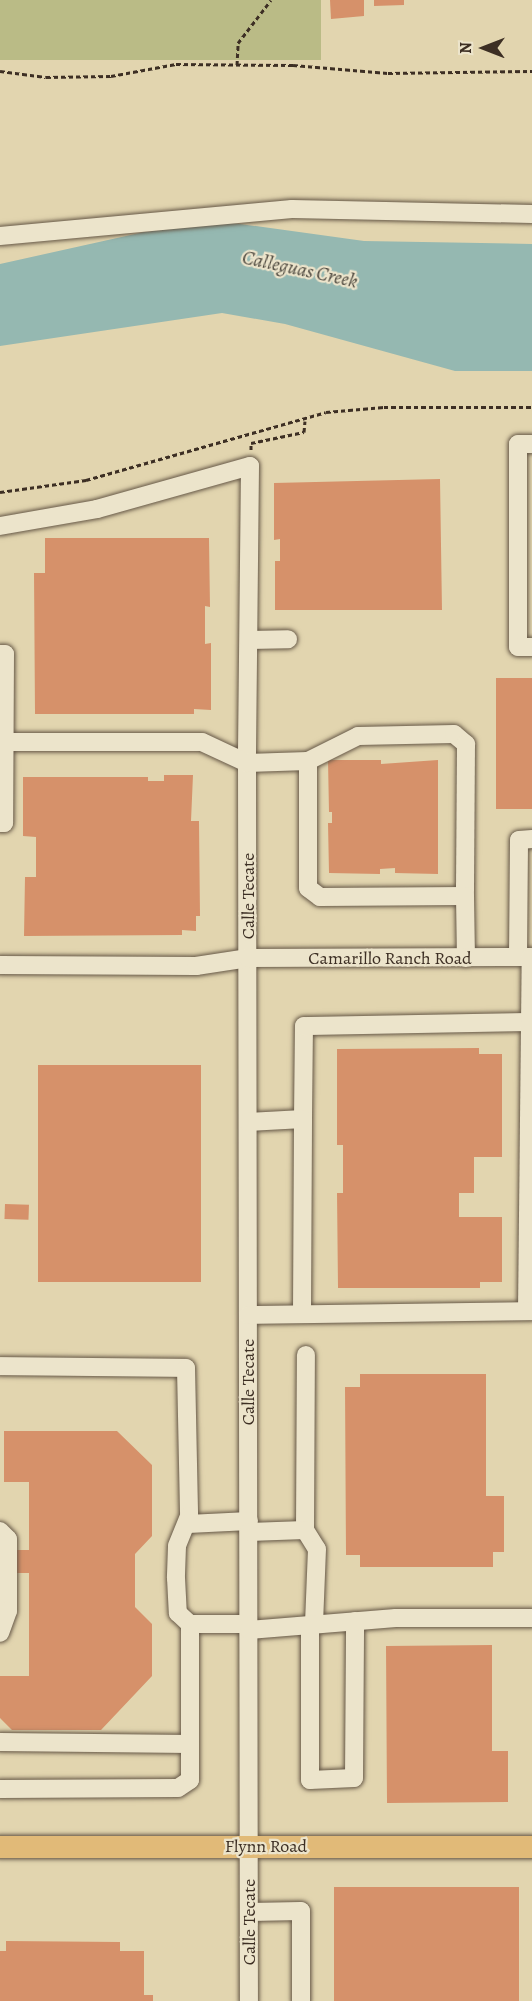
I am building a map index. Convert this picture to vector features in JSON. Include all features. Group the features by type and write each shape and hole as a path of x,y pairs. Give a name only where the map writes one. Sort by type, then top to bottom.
{"main road":[{"name":"Flynn Road","path":"0,1847 250,1845 532,1847"}],"street":[{"path":"0,236 292,209 532,214"},
{"path":"532,444 518,444 525,548 518,647 532,647"},
{"path":"0,526 97,509 250,466"},
{"name":"Calle Tecate","path":"249,2001 247,763 250,466"},
{"path":"249,640 288,639"},
{"path":"0,654 5,654 2,742 4,823 0,823"},
{"path":"2,742 201,742 247,763 308,761 358,736 454,734 466,744 466,958"},
{"path":"308,761 308,888 320,897 465,896"},
{"path":"248,1315 530,1311 532,1022 519,840 532,839"},
{"name":"Camarillo Ranch Road","path":"0,965 196,966 248,958 527,957"},
{"path":"302,1314 304,1026 532,1022"},
{"path":"248,1122 303,1119"},
{"path":"306,1355 305,1530 317,1549 312,1625 310,1780 354,1778 355,1621"},
{"path":"0,1366 186,1368 188,1524 177,1546 176,1578 178,1613 190,1624 249,1627 355,1621 532,1618"},
{"path":"188,1524 305,1530"},
{"path":"0,1531 8,1539 8,1611 0,1634"},
{"path":"0,1790 178,1788 190,1780 190,1624"},
{"path":"0,1742 190,1744"},
{"path":"250,1912 301,1911 301,2001"}],"path":[{"path":"237,64 238,43 271,0"},
{"path":"0,71 46,77 111,76 176,64 293,64 388,73 532,70"},
{"path":"0,492 86,480 305,420 326,412 384,406 532,407"},
{"path":"250,466 251,443 304,432 305,420"}],"green space":[{"path":"0,0 321,0 321,60 0,60"}],"water":[{"name":"Calleguas Creek","path":"226,222 364,241 532,244 532,371 455,371 285,324 222,313 0,346 0,264 144,232"}],"building":[{"path":"330,0 364,0 364,16 331,19"},
{"path":"374,0 404,0 404,5 374,6"},
{"path":"440,479 442,610 275,610 275,561 280,561 280,539 274,540 274,483"},
{"path":"45,538 209,538 210,607 205,606 205,644 211,643 211,710 194,709 194,714 35,714 34,573 45,573"},
{"path":"496,678 532,678 532,809 496,809"},
{"path":"328,760 381,760 381,764 438,760 438,874 395,873 395,868 380,869 380,874 329,873 328,823 332,823 332,812 329,812"},
{"path":"164,775 193,775 191,821 199,821 200,916 196,916 196,931 182,930 182,935 24,936 25,877 36,877 36,837 23,836 23,777 148,777 148,781 164,781"},
{"path":"479,1048 479,1054 502,1054 502,1157 474,1157 474,1193 459,1193 459,1217 502,1217 502,1282 480,1282 480,1288 338,1288 337,1193 343,1193 343,1145 337,1145 337,1049"},
{"path":"38,1065 201,1065 201,1282 38,1282"},
{"path":"5,1204 29,1205 28,1220 4,1219"},
{"path":"360,1374 486,1374 486,1496 504,1496 504,1552 493,1552 493,1567 360,1567 360,1555 346,1555 345,1387 360,1387"},
{"path":"4,1431 117,1431 152,1465 152,1536 135,1554 135,1607 152,1624 152,1676 101,1730 12,1730 0,1718 0,1676 29,1676 29,1573 15,1573 15,1550 29,1550 29,1482 4,1482"},
{"path":"492,1645 492,1751 508,1751 508,1802 387,1803 386,1646"},
{"path":"334,1887 519,1887 519,2001 334,2001"},
{"path":"6,1941 120,1942 120,1951 144,1951 144,1995 153,1995 153,2001 0,2001 0,1951 6,1951"}]}
